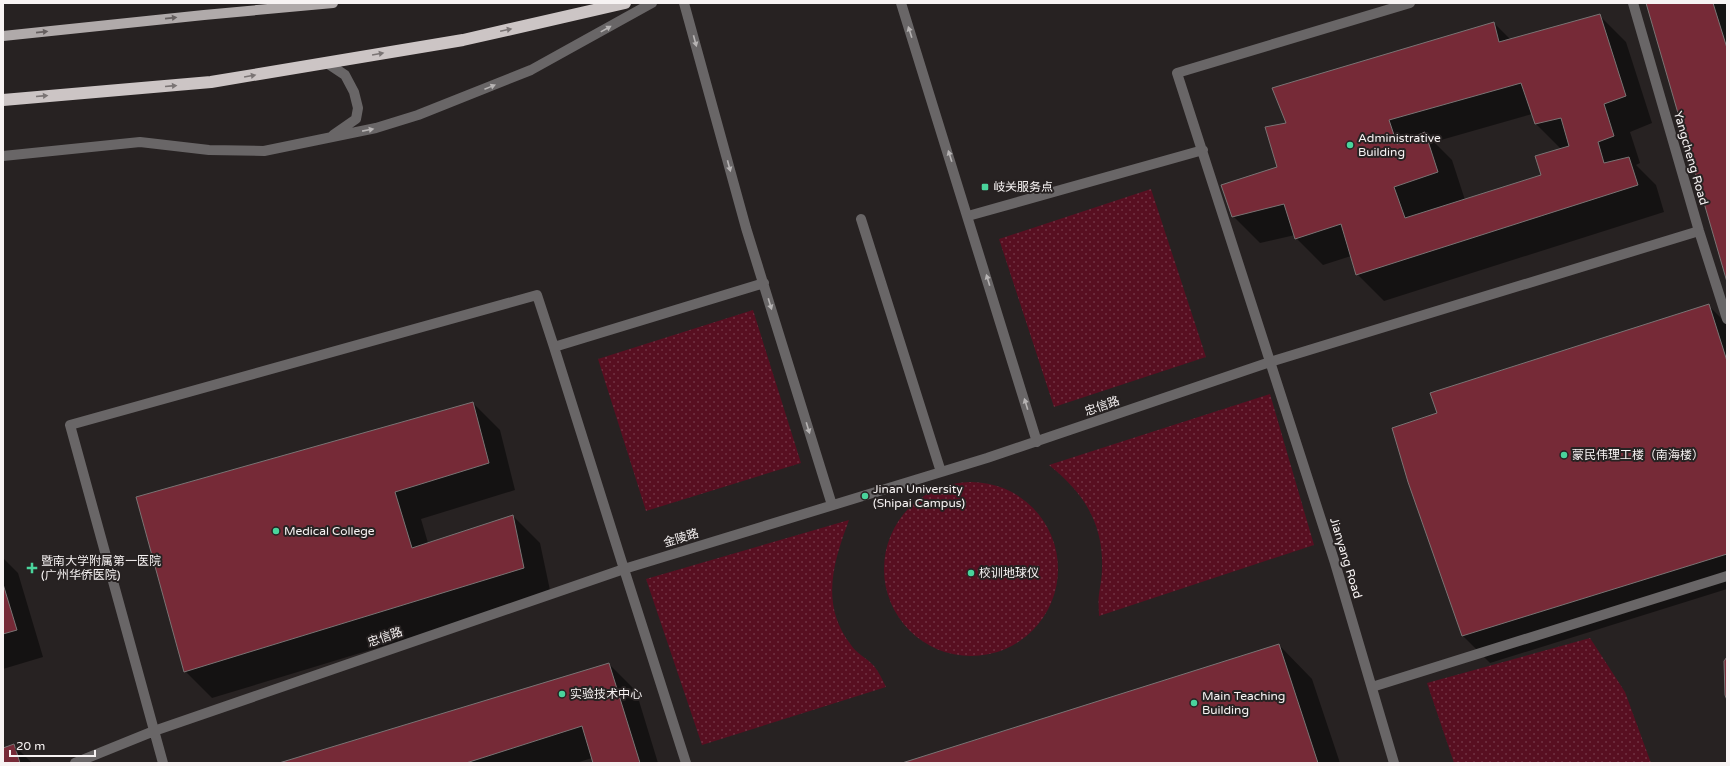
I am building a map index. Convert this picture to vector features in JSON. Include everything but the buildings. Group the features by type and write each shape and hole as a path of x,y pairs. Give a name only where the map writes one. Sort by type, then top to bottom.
{"highway":[{"path":"3,100 211,82 463,40 625,3"}],"main road":[{"path":"3,36 204,14 333,3"}],"street":[{"path":"3,156 140,142 209,150 264,151 376,128 418,115 531,70 652,3"},
{"path":"684,3 746,228 832,505"},
{"path":"901,3 1037,442"},
{"name":"Jianyang Road","path":"1394,763 1335,563 1177,73 1410,3"},
{"name":"Yangcheng Road","path":"1633,3 1699,232 1727,319"},
{"path":"327,63 345,75 354,92 358,108 356,119 330,137"},
{"path":"968,216 1203,150"},
{"path":"861,218 941,472"},
{"name":"忠信路","path":"941,472 1037,442 1270,362 1699,232"},
{"path":"554,347 764,283"},
{"path":"163,763 70,425 537,295 686,763"},
{"name":"金陵路","path":"624,568 941,472"},
{"name":"忠信路","path":"75,763 154,731 624,568"},
{"path":"1372,688 1727,576"}],"shaded area":[{"path":"1151,189 1206,357 1054,407 999,239"},
{"path":"753,310 801,463 646,511 598,359"},
{"path":"1270,394 1314,545 1099,616 1102,553 1095,524 1082,498 1049,465"},
{"path":"971,482 988,484 1012,492 1026,502 1038,514 1048,528 1054,544 1058,569 1056,586 1048,610 1038,624 1026,636 1012,646 996,652 971,656 954,654 930,646 916,636 904,624 894,610 888,594 884,569 886,552 894,528 904,514 916,502 930,492 946,486"},
{"path":"849,520 834,568 832,584 835,615 841,630 851,645 874,666 886,687 702,745 646,579"},
{"path":"1590,638 1625,692 1651,763 1454,763 1427,683"}],"place":[{"name":"Administrative Building","path":"1350,145"},
{"name":"岐关服务点","path":"985,187"},
{"name":"蒙民伟理工楼（南海楼）","path":"1564,455"},
{"name":"Jinan University (Shipai Campus)","path":"865,496"},
{"name":"Medical College","path":"276,531"},
{"name":"暨南大学附属第一医院 (广州华侨医院)","path":"32,568"},
{"name":"校训地球仪","path":"971,573"},
{"name":"实验技术中心","path":"562,694"},
{"name":"Main Teaching Building","path":"1194,703"}]}
